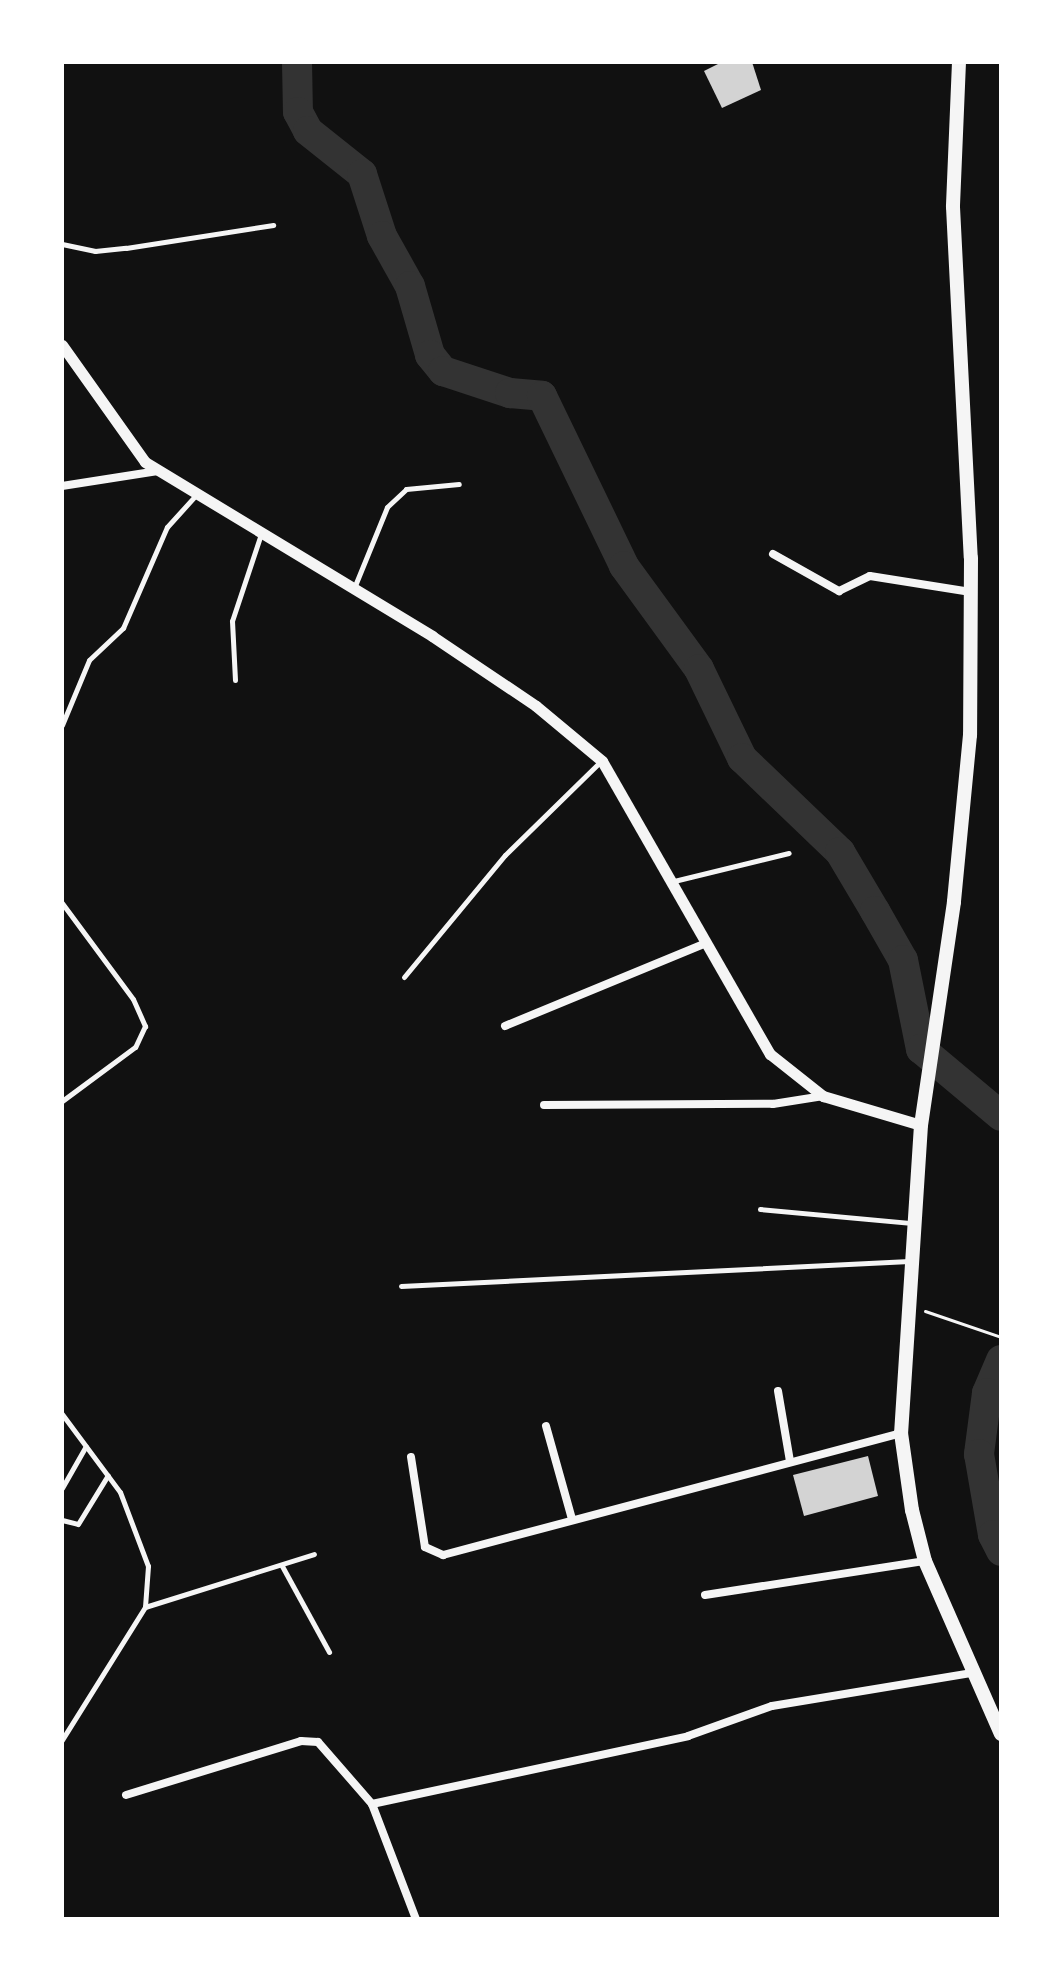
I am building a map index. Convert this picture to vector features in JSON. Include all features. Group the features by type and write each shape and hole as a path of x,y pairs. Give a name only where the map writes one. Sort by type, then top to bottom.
{"main road":[{"path":"959,62 953,207 971,592 963,825 921,1125 906,1304 901,1433 925,1561 1001,1734"}],"street":[{"path":"62,345 145,462 195,496 354,589 536,706 602,761 674,881 704,944 770,1054 823,1096 921,1125"},
{"path":"62,486 158,471"},
{"path":"773,554 839,591 870,576 971,592"},
{"path":"505,1026 704,944"},
{"path":"544,1105 773,1104 823,1096"},
{"path":"778,1391 790,1461"},
{"path":"546,1426 572,1519"},
{"path":"411,1457 431,1553 458,1551 901,1433"},
{"path":"705,1595 925,1561"},
{"path":"372,1804 688,1736 772,1706 972,1673"},
{"path":"126,1795 311,1739 327,1748 372,1804 416,1919"}],"lane":[{"path":"62,244 95,251 273,225"},
{"path":"354,589 387,507 406,489 459,484"},
{"path":"62,725 89,660 123,628 167,527 195,496"},
{"path":"235,680 232,621 261,534"},
{"path":"404,977 505,855 602,761"},
{"path":"674,881 789,853"},
{"path":"62,903 133,999 145,1026 135,1047 62,1101"},
{"path":"760,1209 913,1223"},
{"path":"401,1286 910,1261"},
{"path":"62,1414 120,1492 148,1566 145,1607 62,1740"},
{"path":"62,1488 86,1446"},
{"path":"62,1520 78,1524 108,1475"},
{"path":"145,1607 314,1554"},
{"path":"282,1566 329,1652"}],"path":[{"path":"906,1304 1001,1337"}],"building":[{"path":"722,62 752,62 761,90 722,108 704,71"},
{"path":"868,1456 878,1496 804,1516 793,1475"}],"waterway":[{"path":"297,62 298,112 308,131 362,174 382,236 410,286 430,355 443,371 510,393 542,396 624,566 699,669 742,758 840,852 875,911 903,960 921,1049 1001,1116"},
{"path":"1001,1360 987,1393 979,1454 993,1535 1001,1551"}]}
